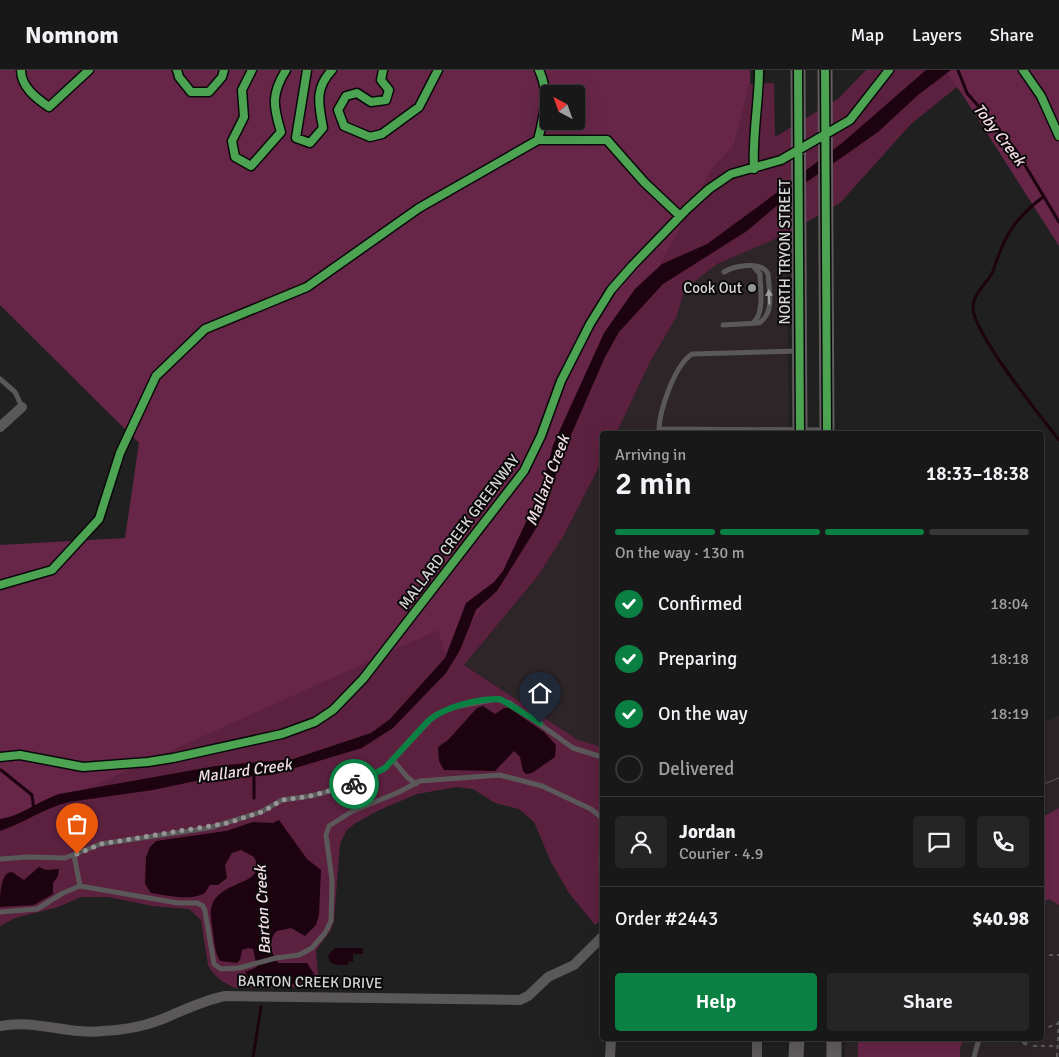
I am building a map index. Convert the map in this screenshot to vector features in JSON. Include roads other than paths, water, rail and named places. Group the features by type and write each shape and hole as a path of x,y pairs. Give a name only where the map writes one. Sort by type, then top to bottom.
{"main road":[{"name":"NORTH TRYON STREET","path":"798,70 800,431"},
{"path":"825,70 827,431"},
{"path":"796,1057 797,1041"},
{"path":"834,1041 834,1057"}],"street":[{"path":"0,427 22,407"},
{"name":"BARTON CREEK DRIVE","path":"0,1026 24,1024 84,1032 111,1030 158,1021 192,1006 225,996 520,1000 532,994 545,979 574,965 600,939"},
{"path":"610,1057 611,1041"},
{"path":"757,1041 758,1057"}],"lane":[{"path":"750,266 758,269 760,274 759,315 750,324"},
{"path":"723,325 758,323 765,318 769,305 768,271 759,266 750,266 733,268 724,272"},
{"path":"659,431 661,413 679,368 692,354 800,351"},
{"path":"0,378 15,392 22,407"},
{"path":"0,859 74,856 101,844 228,823 264,811 282,800 310,796 356,784 380,772 435,715 455,707 497,699 510,703 573,748 600,756"},
{"path":"393,760 407,777 416,784"},
{"path":"0,912 38,909 62,893 80,886 178,904 192,902 200,905 205,911 212,959 216,966 230,969 307,952 329,925 332,884 326,835 329,826 335,820 351,812 425,780 500,775 550,790 596,811 600,816"},
{"path":"74,856 80,886"},
{"path":"974,1057 978,1041"}],"water":[{"name":"Mallard Creek","path":"926,70 951,70 918,95 878,132 794,191 747,231 663,284 619,332 605,357 561,458 544,513 535,530 497,591 476,610 460,650 446,673 393,728 362,748 272,775 205,779 153,790 69,802 0,831 0,819 16,815 59,794 216,766 293,759 371,733 390,719 445,658 466,603 494,582 503,571 541,490 553,445 604,333 635,289 662,264 707,244 763,203 842,143"},
{"path":"483,706 495,714 504,708 509,708 544,732 556,745 555,757 532,773 526,774 523,771 520,757 514,751 495,771 444,770 439,761 438,747 448,740 477,708"},
{"path":"279,820 307,859 321,870 319,915 316,925 305,936 291,928 277,931 272,938 271,947 278,963 307,963 314,974 310,979 284,986 254,986 245,972 257,967 253,949 242,950 240,960 237,963 220,961 215,947 211,908 217,897 224,891 250,878 255,873 257,866 254,857 241,850 232,853 225,865 227,878 218,885 210,885 203,894 184,897 151,893 145,884 146,857 150,847 156,841 226,831 253,822 273,823"},
{"path":"39,867 46,870 59,869 58,876 53,883 53,894 34,905 0,907 0,897 5,876 12,872 24,880"},
{"path":"335,948 363,948 363,954 353,954 353,962 348,962 348,965 336,965 330,962 328,955"}],"waterway":[{"name":"Toby Creek","path":"958,70 967,93 1016,150 1059,222"},
{"path":"1043,197 1024,213 1011,230 1001,248 991,275 975,297 973,307 983,335 995,354 1059,440"},
{"path":"1,770 32,795 34,810"},
{"name":"Barton Creek","path":"254,774 254,798"},
{"name":"Barton Creek","path":"253,1057 261,1007"}],"tram line":[{"path":"1044,784 1059,778"}],"place":[{"name":"Cook Out","path":"752,288"}]}
